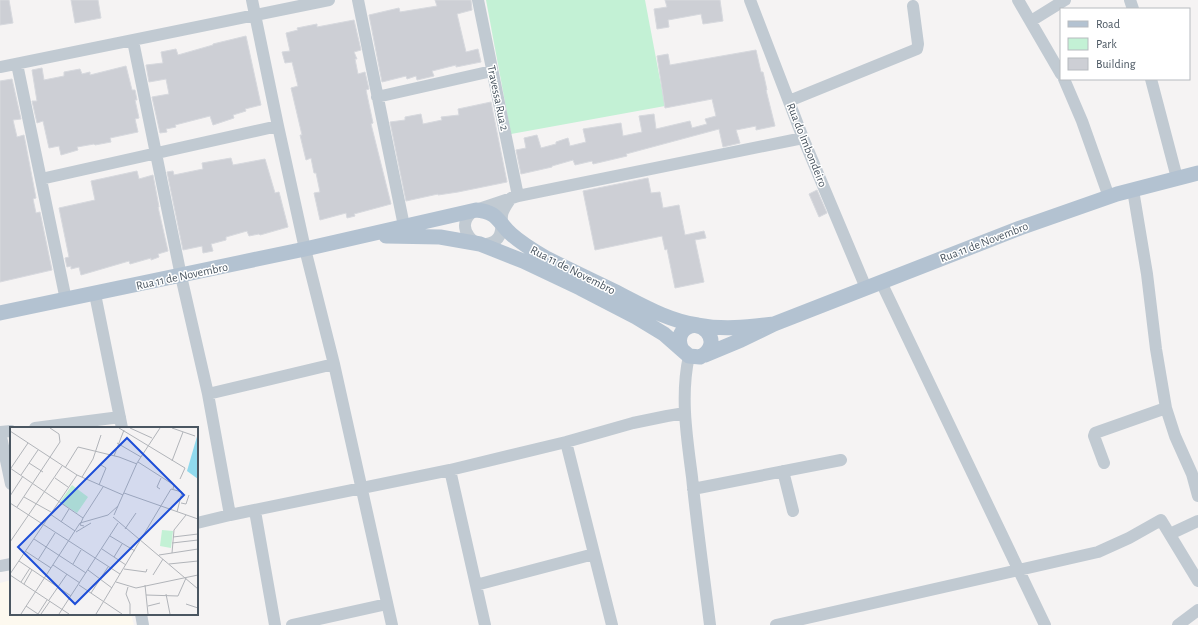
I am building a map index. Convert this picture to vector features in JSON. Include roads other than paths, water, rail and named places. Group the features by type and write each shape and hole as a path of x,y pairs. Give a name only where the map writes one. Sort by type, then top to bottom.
{"main road":[{"name":"Rua 11 de Novembro","path":"363,236 440,238 480,244 580,288 664,334 685,353 700,357 774,324 1020,228 1110,197 1198,172"},
{"name":"Rua 11 de Novembro","path":"0,313 181,276 476,210 491,213 498,218 502,225 522,243 552,261 670,318 697,325 733,328 774,324"},
{"path":"685,353 680,345 680,335 687,328 697,325 707,330 711,340 709,351 705,354"}],"street":[{"path":"252,0 305,249 363,488 392,625"},
{"path":"0,67 255,14 330,0"},
{"path":"358,0 404,226"},
{"name":"Travessa Rua 2","path":"478,0 515,197"},
{"name":"Rua do Imbondeiro","path":"750,0 803,138 866,288"},
{"path":"1018,0 1060,72"},
{"path":"1031,21 1066,0"},
{"path":"789,101 917,49 918,44 913,6"},
{"path":"133,40 181,276 208,394 230,515"},
{"path":"17,64 66,300"},
{"path":"377,97 492,72"},
{"path":"1064,80 1082,121 1110,197"},
{"path":"1151,80 1177,178"},
{"path":"41,179 278,126"},
{"path":"515,197 503,212 500,235 495,240 487,244 480,244 472,241 466,232 465,227 467,218 476,210 515,197 803,138"},
{"path":"1133,190 1147,274 1156,350 1166,408 1175,436 1192,474 1198,496"},
{"path":"881,282 1045,625"},
{"path":"52,427 121,423 95,294"},
{"path":"685,353 685,413 710,625"},
{"path":"208,394 334,364"},
{"path":"1104,463 1094,436 1095,434 1166,408"},
{"path":"198,523 450,470 566,442 633,423 685,413"},
{"path":"10,430 0,432 10,479"},
{"path":"566,442 612,625"},
{"path":"693,490 841,460"},
{"path":"450,470 485,625"},
{"path":"783,471 793,511"},
{"path":"255,511 275,625"},
{"path":"776,625 1098,552 1123,541 1161,520 1198,581"},
{"path":"1170,534 1198,521"},
{"path":"476,585 594,554"},
{"path":"0,566 10,564"},
{"path":"292,625 387,604"},
{"path":"1178,625 1198,610"},
{"path":"141,615 143,625"}]}
